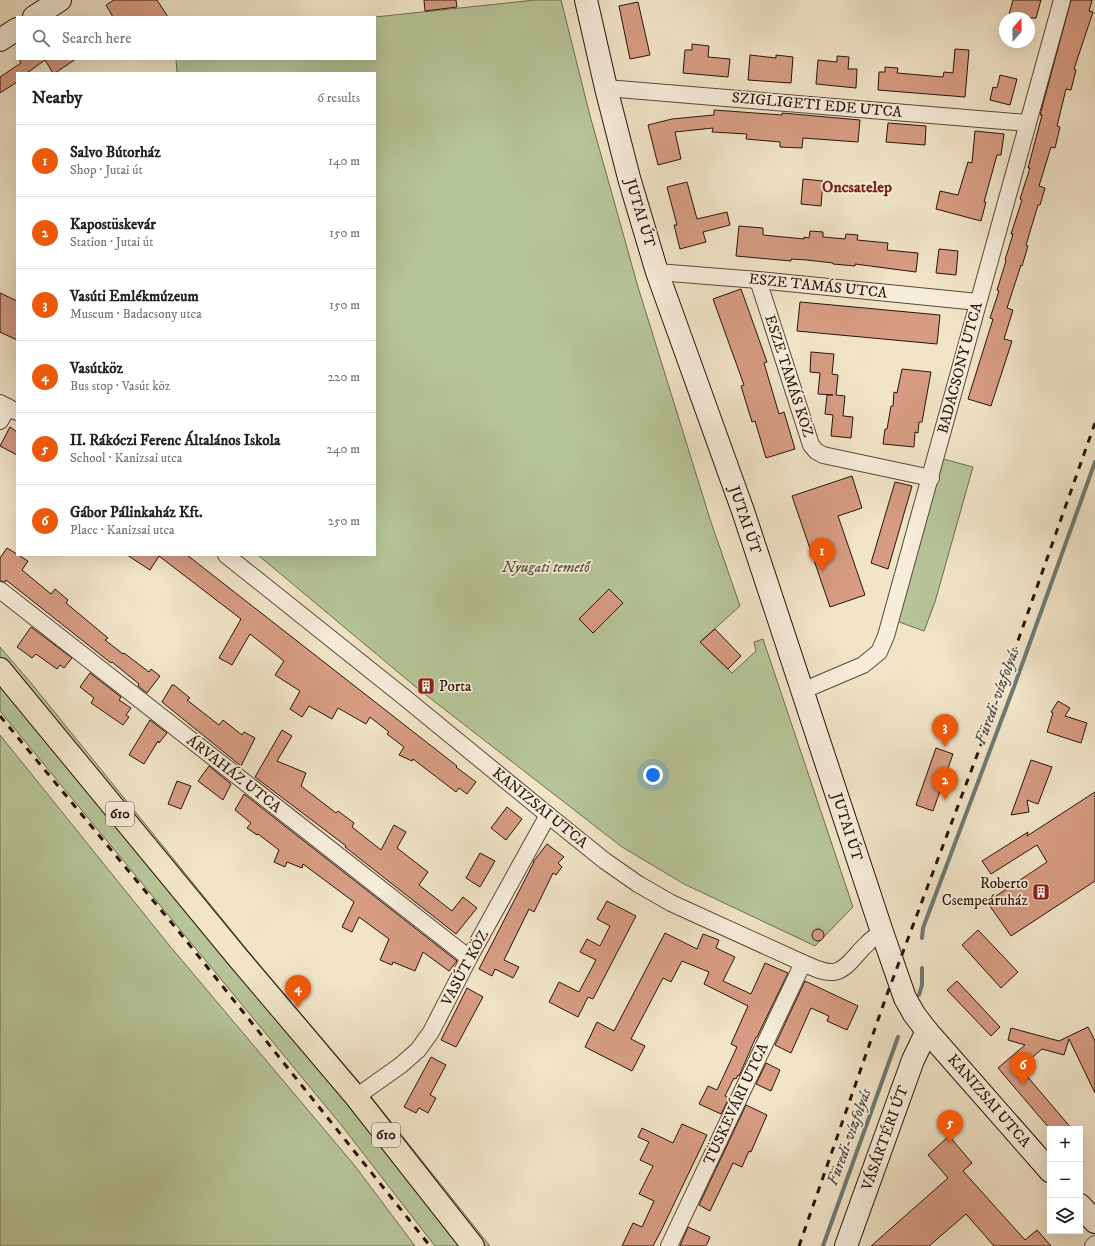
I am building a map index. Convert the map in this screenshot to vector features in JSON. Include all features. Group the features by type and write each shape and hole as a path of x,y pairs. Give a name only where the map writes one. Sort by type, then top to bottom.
{"main road":[{"name":"610","path":"0,669 356,1098 473,1246"}],"street":[{"path":"36,16 60,0"},
{"name":"JUTAI ÚT","path":"586,0 606,88 629,178 657,272 736,492 905,998 914,1014 927,1031"},
{"name":"BADACSONY UTCA","path":"802,691 863,665 879,652 886,636 1062,0"},
{"path":"0,40 16,30"},
{"name":"SZIGLIGETI EDE UTCA","path":"606,88 1027,123"},
{"name":"ESZE TAMÁS UTCA","path":"657,272 758,280 978,302"},
{"name":"ESZE TAMÁS KÖZ","path":"758,280 812,445 816,451 823,455 930,478"},
{"path":"0,421 8,407"},
{"name":"KANIZSAI UTCA","path":"227,556 404,697 548,815 638,884 671,903 803,963 826,971 834,972 846,966 866,944 882,932"},
{"name":"ÁRVAHÁZ UTCA","path":"0,590 469,958"},
{"name":"VASÚT KÖZ","path":"356,1098 401,1065 418,1050 430,1032 548,815"},
{"name":"TÜSKEVÁRI UTCA","path":"670,1246 803,963"},
{"name":"KANIZSAI UTCA","path":"927,1031 1047,1168"},
{"name":"VÁSÁRTÉRI ÚT","path":"846,1246 913,1060 927,1031"},
{"path":"1083,1208 1095,1222"}],"green space":[{"name":"Nyugati temető","path":"535,0 561,0 589,112 638,287 710,519 740,606 700,642 732,673 756,651 754,642 763,639 853,907 815,946 684,884 622,847 417,688 259,556 376,556 376,72 177,72 176,60 376,60 376,17"},
{"path":"936,457 973,467 935,602 924,631 891,619"},
{"path":"0,647 31,683 248,951 364,1088 490,1246 435,1246 342,1126 0,711"},
{"path":"0,735 169,945 355,1166 415,1246 0,1246"}],"building":[{"path":"114,0 157,0 167,16 112,16 106,5"},
{"path":"424,0 456,0 457,7 425,11"},
{"path":"1013,0 1041,0 1036,18 1035,12 1010,12"},
{"path":"1071,0 1092,0 1089,11 1093,12 1074,69 1076,70 1071,90 1066,89 1057,126 1060,127 1055,148 1051,147 1039,186 1045,188 1040,205 1038,205 1026,245 1028,246 1022,266 1021,265 1007,308 1013,310 1004,339 1012,341 991,406 968,399 993,319 990,318 999,291 997,290 1013,234 1011,234 1030,168 1028,168 1042,115 1040,115"},
{"path":"638,2 650,55 630,59 619,6"},
{"path":"692,44 709,46 708,57 730,59 728,77 683,73 685,50 692,50"},
{"path":"955,49 969,50 965,97 878,90 879,72 885,72 885,67 898,68 897,73 943,77 944,72 953,73"},
{"path":"750,55 776,58 776,55 793,57 791,83 748,80"},
{"path":"837,56 849,57 848,69 857,69 856,88 816,84 818,60 837,62"},
{"path":"20,60 45,60 28,72 16,72 16,83 0,93 0,77 21,63"},
{"path":"45,60 74,60 56,72 52,72"},
{"path":"1000,75 1017,79 1010,105 990,100 993,87 997,88"},
{"path":"714,110 782,115 782,113 860,120 858,142 803,138 802,148 780,147 780,142 746,139 747,134 712,132 713,128 675,132 681,159 658,165 648,125 672,119 714,115"},
{"path":"888,123 926,126 925,145 886,142"},
{"path":"975,131 1004,134 1001,155 997,155 984,202 986,202 981,221 936,209 940,191 958,195 968,162 972,163"},
{"path":"803,179 823,181 821,206 801,204"},
{"path":"687,182 697,219 727,212 730,225 703,232 706,242 680,249 674,225 677,225 667,187"},
{"path":"739,226 763,228 763,235 804,239 804,237 809,238 810,231 823,232 823,237 845,239 846,234 858,235 857,240 888,243 887,250 918,253 916,272 855,264 855,266 807,260 791,259 791,261 736,256"},
{"path":"939,249 958,251 956,275 936,273"},
{"path":"741,289 767,362 764,363 779,414 784,412 795,449 766,458 755,421 752,422 741,386 744,385 713,299"},
{"path":"0,293 16,301 16,340 0,332"},
{"path":"800,302 940,315 937,344 797,331"},
{"path":"811,352 834,354 832,374 838,375 836,395 845,396 843,416 853,417 851,438 831,436 833,415 825,414 827,395 833,395 818,394 820,373 810,372"},
{"path":"902,369 931,372 922,422 919,422 918,433 915,432 914,447 883,444 891,406 893,406 894,392 897,393"},
{"path":"10,427 16,431 16,454 0,446"},
{"path":"852,476 862,508 838,516 865,595 830,607 792,496"},
{"path":"895,482 912,486 888,569 871,563"},
{"path":"7,548 16,554 16,556 20,556 28,561 22,570 51,594 55,589 68,600 66,603 108,638 105,640 123,654 124,653 149,672 151,669 160,676 147,693 138,686 139,684 112,662 111,663 6,580 5,582 0,581 0,558"},
{"path":"129,556 159,556 150,570"},
{"path":"159,556 188,556 476,782 467,794 459,788 456,792 413,759 412,761 399,755 404,747 387,734 389,732 370,717 366,724 338,708 332,719 309,706 302,717 290,709 300,691 275,675 284,661 250,634 232,665 219,658 241,619"},
{"path":"609,589 623,603 593,633 579,619"},
{"path":"31,627 72,658 64,668 60,665 57,669 36,654 32,658 17,647"},
{"path":"715,629 741,656 728,669 700,642"},
{"path":"90,673 121,697 119,700 131,708 126,715 129,717 123,725 91,703 94,698 80,687"},
{"path":"172,685 190,698 187,700 219,725 223,720 242,735 244,732 255,738 241,766 162,702"},
{"path":"1058,701 1070,708 1065,716 1087,723 1081,743 1047,732 1053,713 1051,712"},
{"path":"150,720 167,733 159,743 158,741 144,764 129,755"},
{"path":"282,730 292,736 277,761 306,773 301,786 336,813 338,811 354,823 352,827 381,850 394,825 406,832 397,848 428,872 419,885 452,911 463,897 477,908 456,934 345,847 346,846 255,777"},
{"path":"936,748 953,754 933,811 916,805"},
{"path":"1031,760 1052,767 1038,804 1027,800 1029,812 1011,815"},
{"path":"209,766 231,784 223,800 198,781"},
{"path":"177,781 191,786 181,809 168,804"},
{"name":"Roberto Csempeáruház","path":"1095,792 1095,881 1011,936 987,902 1047,862 1037,845 991,874 982,861 1028,832 1027,836"},
{"path":"244,794 457,961 449,971 423,952 415,971 393,962 392,965 380,960 389,939 359,917 352,932 342,927 354,902 303,864 302,868 287,862 285,867 274,862 279,850 258,834 257,835 247,828 251,823 235,810"},
{"path":"507,807 522,819 506,840 491,828"},
{"path":"547,844 564,857 558,863 562,867 556,875 553,873 534,912 529,909 504,960 519,967 513,978 495,969 492,976 479,969 533,862"},
{"path":"480,853 495,861 480,887 466,878"},
{"path":"607,901 636,916 593,999 588,997 578,1017 549,1002 559,982 579,992 596,960 580,952 587,939 600,946 610,926 597,919"},
{"path":"818,929 822,931 824,935 822,939 818,941 814,939 812,935 814,931"},
{"path":"978,930 1018,972 1001,988 962,945"},
{"path":"665,933 697,949 703,934 719,940 716,948 735,957 723,981 751,994 765,963 788,973 756,1037 739,1076 738,1075 736,1079 734,1078 725,1096 729,1098 721,1114 699,1104 708,1086 717,1090 737,1047 731,1044 748,1006 704,984 709,972 682,961 671,982 663,978 631,1039 645,1046 632,1071 585,1047 597,1022 614,1031"},
{"path":"805,981 858,1006 847,1030 827,1021 829,1016 811,1008 791,1053 775,1045"},
{"path":"957,981 1000,1027 991,1036 947,990"},
{"path":"467,988 483,997 456,1047 441,1040"},
{"path":"1088,1027 1095,1041 1095,1093 1069,1039 1064,1055 1042,1049 1020,1068 1069,1126 1047,1126 998,1068 1025,1045 1008,1040 1011,1028 1059,1041"},
{"path":"431,1057 446,1065 430,1095 436,1098 428,1113 419,1108 416,1113 404,1107"},
{"path":"766,1063 780,1070 771,1091 756,1084"},
{"path":"746,1105 767,1115 751,1152 749,1151 742,1167 733,1163 710,1211 699,1205"},
{"path":"682,1124 707,1135 661,1231 653,1246 622,1246 633,1223 642,1227 654,1201 639,1194 653,1166 640,1160 649,1142 638,1137 642,1128 673,1143"},
{"path":"949,1136 972,1163 963,1171 1025,1240 1037,1230 1051,1246 994,1246 966,1214 929,1246 871,1246 948,1178 928,1155"},
{"path":"688,1227 710,1237 706,1246 680,1246"}],"waterway":[{"name":"Füredi-vízfolyás","path":"922,938 923,928 1015,684 1095,462"},
{"name":"Füredi-vízfolyás","path":"919,995 922,985 922,968"},
{"name":"Füredi-vízfolyás","path":"823,1246 898,1037"}],"railway":[{"path":"799,1246 886,997 985,734 1095,423"},
{"path":"0,716 180,933 430,1246"}],"place":[{"name":"Salvo Bútorház","path":"822,571"},
{"name":"Porta","path":"426,686"},
{"name":"Vasúti Emlékmúzeum","path":"945,747"},
{"name":"Kapostüskevár","path":"945,800"},
{"name":"Roberto Csempeáruház","path":"1041,892"},
{"name":"Vasútköz","path":"298,1008"},
{"name":"Gábor Pálinkaház Kft.","path":"1023,1085"},
{"name":"II. Rákóczi Ferenc Általános Iskola","path":"950,1143"}],"district":[{"name":"Oncsatelep","path":"857,187"}]}
